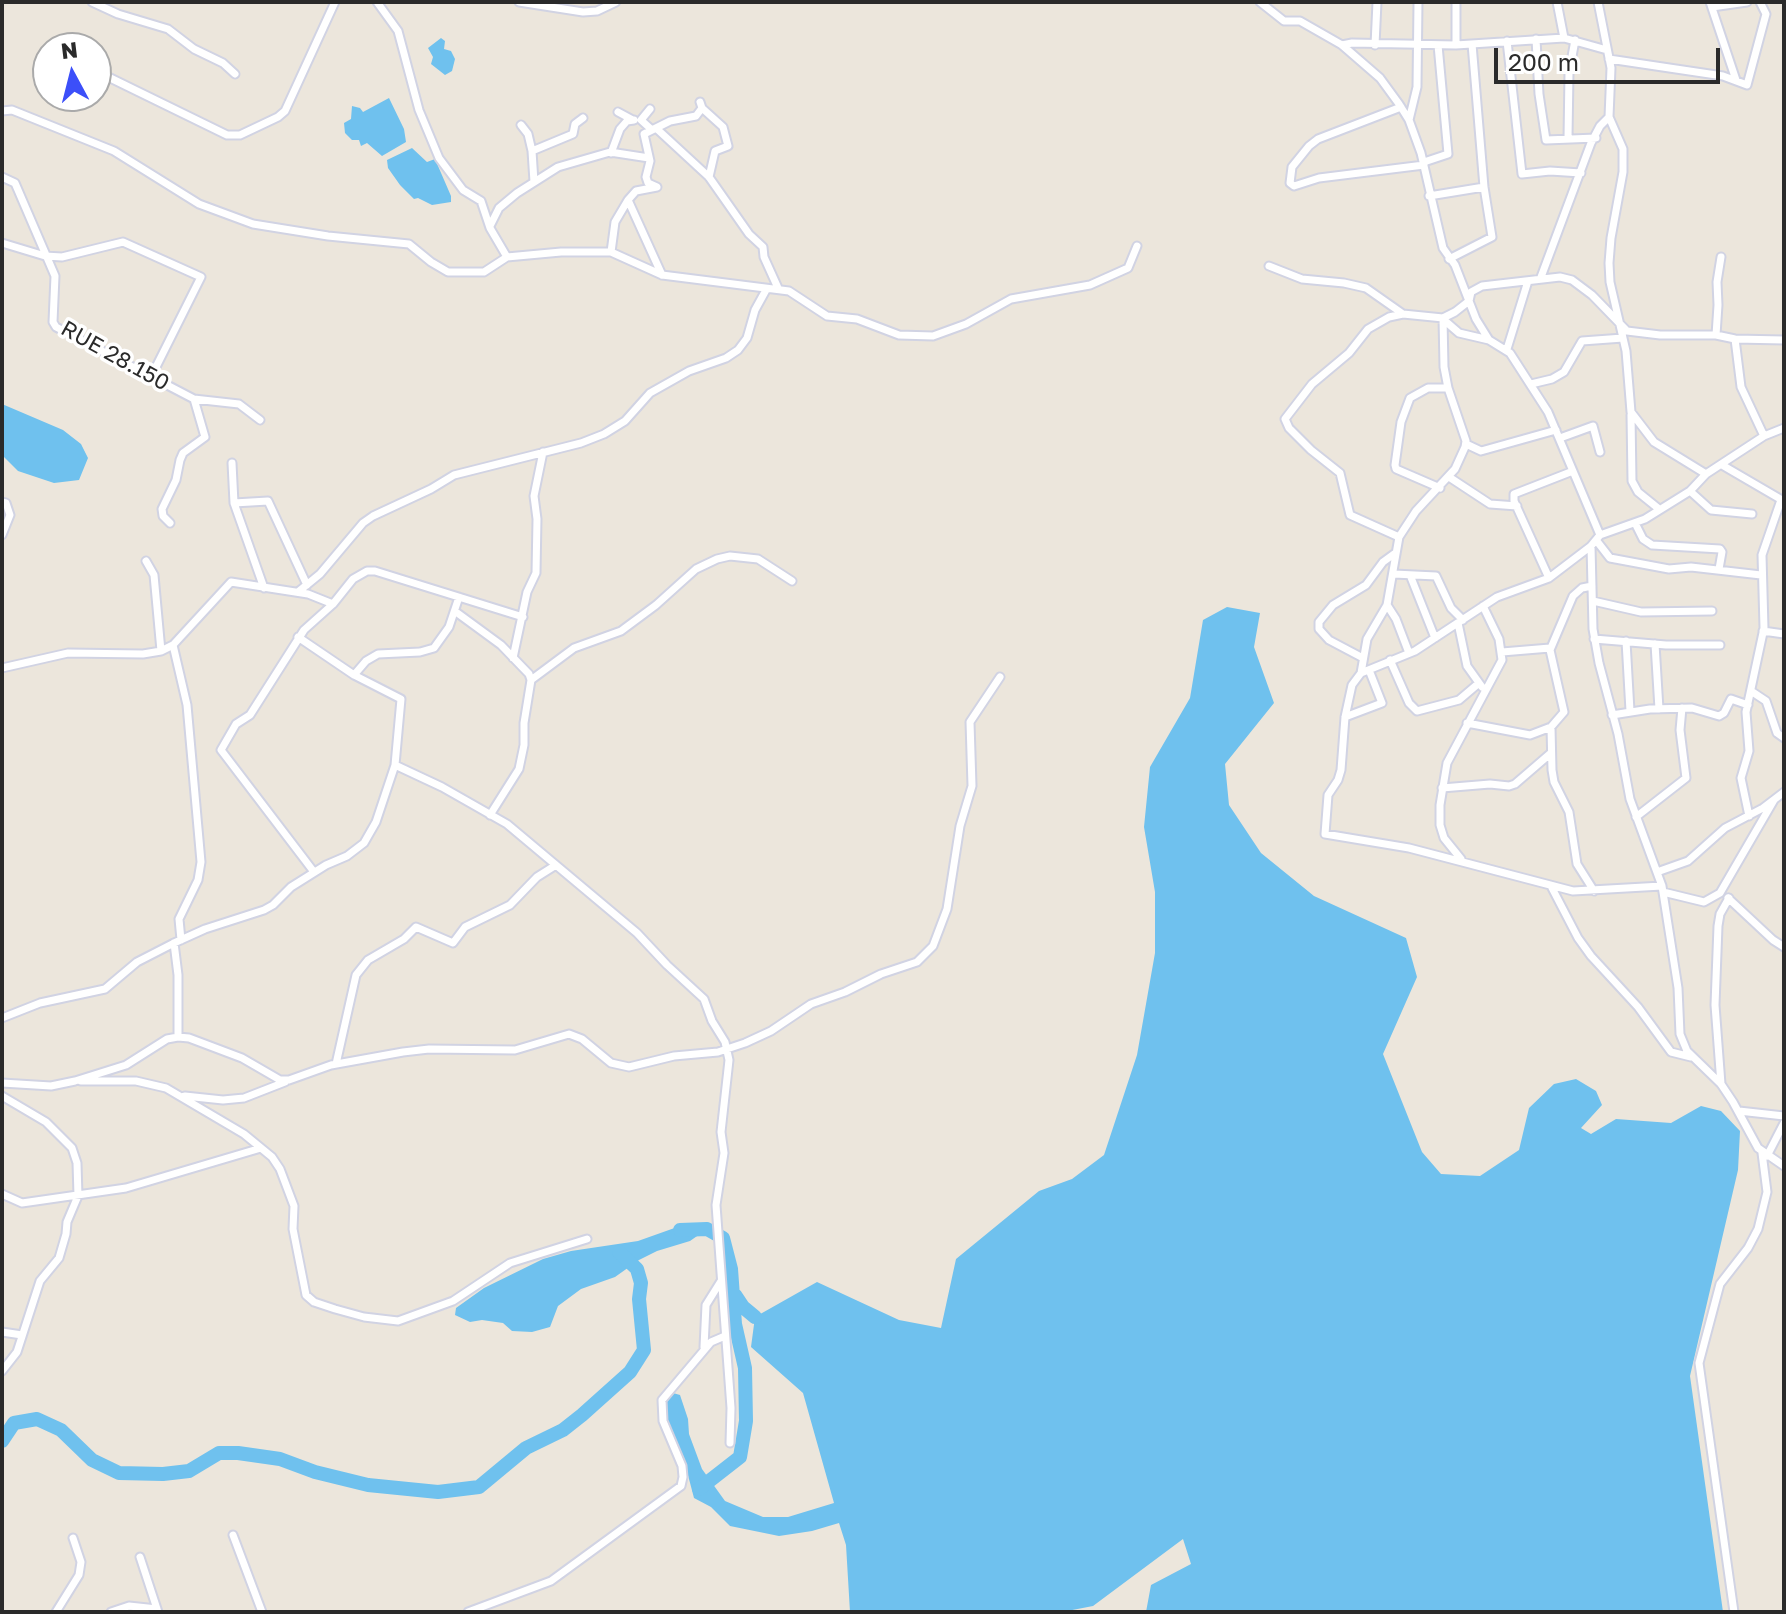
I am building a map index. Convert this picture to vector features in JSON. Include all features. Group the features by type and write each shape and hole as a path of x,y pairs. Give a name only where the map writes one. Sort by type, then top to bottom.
{"street":[{"path":"92,2 118,14 168,29 186,44 223,63 235,74"},
{"path":"112,79 227,135 240,135 285,111 335,2"},
{"path":"377,2 398,31 419,110 433,146 463,190 481,201 490,228 507,257"},
{"path":"519,2 583,12 597,11 616,2"},
{"path":"1260,2 1284,21 1300,21 1342,45 1380,78 1401,107 1409,120 1424,163 1440,240 1455,265 1476,319 1489,340"},
{"path":"1375,45 1377,2"},
{"path":"1409,120 1416,91 1418,2"},
{"path":"1456,2 1456,45"},
{"path":"1557,2 1564,38"},
{"path":"1598,2 1608,54 1609,117 1623,149 1620,192 1610,252 1610,282 1626,351 1632,481 1638,492 1659,509"},
{"path":"1736,80 1711,5 1747,2"},
{"path":"1342,45 1456,45 1564,38 1608,54 1706,73 1747,85 1766,14 1760,2"},
{"path":"1536,39 1545,138 1596,138"},
{"path":"1568,138 1569,73 1575,40"},
{"path":"1507,41 1522,174 1550,171 1581,173"},
{"path":"1449,259 1492,239 1484,187 1472,44"},
{"path":"1401,107 1318,139 1292,167 1290,183 1294,186 1319,178 1424,163 1448,154 1438,45"},
{"path":"611,252 615,222 628,200 636,191 657,187 648,183 646,177 649,158 644,134 670,121 696,116 701,105 723,127 728,146 715,151 709,177"},
{"path":"611,153 620,129 627,121 638,120 650,109"},
{"path":"2,111 12,110 114,151 199,204 253,224 409,244 448,272 484,272 507,257 561,252 611,252 662,275 789,291 827,316 857,319 899,335 933,336 966,324 1011,299 1082,288 1128,268 1137,246"},
{"path":"618,112 654,129 709,177 749,234 763,247 764,257 778,288"},
{"path":"1541,277 1591,143 1609,117"},
{"path":"532,151 573,134 575,124 583,118"},
{"path":"521,125 528,134 532,151 534,182"},
{"path":"490,228 499,208 558,167 611,153 649,158"},
{"name":"RUE 28.150","path":"2,177 15,183 57,282 53,322 56,327 194,399"},
{"path":"1429,196 1484,187"},
{"path":"628,200 662,275"},
{"path":"2,243 45,256 62,257 123,242 201,277 151,377"},
{"path":"1716,335 1721,257"},
{"path":"1269,266 1302,279 1366,288 1403,314"},
{"path":"1399,537 1350,515 1340,473 1311,450 1289,428 1285,419 1312,384 1349,353 1368,329 1389,317 1403,314 1449,317 1469,301 1471,292 1482,286 1541,277 1572,280 1592,295 1625,330 1660,335 1784,340"},
{"path":"1507,349 1528,281"},
{"path":"298,592 373,516 454,475 581,443 604,434 625,421 650,393 689,371 726,358 738,350 747,338 755,310 766,290"},
{"path":"1443,318 1452,330 1489,340 1507,349 1548,412 1573,471 1596,541 1610,558 1669,569 1685,566 1761,575"},
{"path":"1345,717 1382,703 1365,671 1363,658 1370,633 1387,605 1399,537 1416,511 1449,477 1466,444 1444,367 1443,318"},
{"path":"1531,384 1564,372 1582,341 1623,338"},
{"path":"1735,339 1741,387 1764,436"},
{"path":"1440,488 1396,469 1395,465 1401,422 1410,398 1428,388 1448,388"},
{"path":"170,523 163,516 162,509 176,480 180,460 183,453 205,437 194,399 239,404 260,420"},
{"path":"1631,412 1654,442 1706,474"},
{"path":"1466,444 1481,451 1593,426 1600,452"},
{"path":"1784,428 1764,436 1706,474 1690,491 1635,523 1596,541 1549,578 1502,594 1409,653 1365,671 1352,685 1345,717 1341,770 1328,795 1325,834 1464,861 1552,888 1594,891 1662,889 1704,902 1720,893 1774,800 1784,789"},
{"path":"513,658 527,592 536,573 537,519 534,496 543,452"},
{"path":"232,463 234,503 264,588"},
{"path":"1722,465 1783,500 1763,547 1763,631 1745,717 1749,751 1741,778 1749,816"},
{"path":"1549,578 1514,498 1518,491 1573,471"},
{"path":"1449,477 1490,504 1517,506"},
{"path":"1690,491 1711,510 1752,514"},
{"path":"234,503 268,501 307,585"},
{"path":"2,502 6,503 10,515 2,535"},
{"path":"1635,523 1643,539 1652,545 1720,549 1719,569"},
{"path":"1596,541 1592,586 1594,639 1636,817 1662,889 1678,988 1679,1030 1693,1057 1721,1084 1739,1111 1750,1136 1765,1155 1784,1166"},
{"path":"1363,658 1329,640 1319,629 1319,622 1333,605 1366,585 1383,562 1396,552"},
{"path":"490,815 519,769 531,680 574,648 621,631 696,569 717,559 752,557 792,581"},
{"path":"146,561 154,575 161,651"},
{"path":"314,872 221,750 236,724 250,715 298,637 333,604 353,579 367,571 523,617"},
{"path":"1394,574 1439,578 1451,608 1461,621 1467,666 1486,690"},
{"path":"1410,575 1435,638"},
{"path":"2,668 68,653 143,654 161,651 173,645 227,584 236,581 298,592 333,604"},
{"path":"1467,723 1534,735 1564,716 1550,648 1573,596 1582,588 1592,586"},
{"path":"354,675 366,661 378,654 420,652 434,648 456,612 459,597"},
{"path":"1593,601 1648,613 1712,611"},
{"path":"1387,605 1409,653"},
{"path":"1464,861 1447,844 1440,825 1442,788 1447,763 1501,662 1502,652 1494,627 1483,606"},
{"path":"456,612 494,640 531,680"},
{"path":"1763,631 1784,634"},
{"path":"2,1018 40,1003 105,989 137,962 178,941 273,905 291,887 364,843 376,822 395,765 401,699 354,675 298,637"},
{"path":"1594,639 1720,645"},
{"path":"1626,641 1630,711"},
{"path":"1655,644 1659,709"},
{"path":"173,645 187,705 201,862 198,880 179,919 178,1037"},
{"path":"1502,652 1550,648"},
{"path":"1390,660 1409,703 1417,711 1457,701 1479,683"},
{"path":"183,1096 244,1098 336,1064 429,1049 515,1050 569,1034 582,1039 618,1067 727,1050 771,1031 822,998 845,992 881,974 917,962 933,946 949,899 960,826 972,786 970,722 1000,677"},
{"path":"1751,691 1766,701 1777,733 1784,738"},
{"path":"1612,715 1682,708 1698,709 1719,716 1731,699 1748,705"},
{"path":"1636,817 1686,778 1680,730 1682,708"},
{"path":"1551,727 1554,782 1569,812 1577,864 1594,891"},
{"path":"1442,788 1490,784 1503,787 1513,784 1551,753"},
{"path":"395,765 507,824 637,933 667,965 698,991 727,1050 730,1073 721,1132 724,1153 716,1193 731,1408 730,1443"},
{"path":"1657,872 1688,861 1725,828 1774,800"},
{"path":"336,1064 350,995 360,967 404,939 416,927 453,943 465,927 510,905 537,877 556,865"},
{"path":"1552,888 1578,938 1633,1000 1671,1052 1693,1057"},
{"path":"1720,893 1784,947"},
{"path":"1721,1084 1715,1005 1718,926 1720,914 1729,898"},
{"path":"2,1083 51,1086 75,1081 126,1065 167,1039 178,1037 189,1038 242,1058 271,1077 289,1080"},
{"path":"75,1081 151,1083 183,1096 261,1148 277,1163 294,1206 293,1229 306,1295 314,1302 364,1317 398,1321 453,1301 510,1263 587,1239"},
{"path":"2,1096 46,1122 72,1148 77,1163 78,1196 67,1222 59,1258 40,1281 17,1352 2,1371"},
{"path":"1739,1111 1784,1116"},
{"path":"1734,1612 1699,1363 1720,1284 1748,1248 1758,1229 1767,1192 1765,1155 1784,1123"},
{"path":"2,1194 22,1203 78,1196 149,1182 261,1148"},
{"path":"704,1349 707,1342 706,1305 721,1281"},
{"path":"2,1332 22,1335"},
{"path":"468,1612 551,1581 681,1486 682,1466 663,1421 662,1400 704,1349 725,1336"},
{"path":"233,1535 262,1612"},
{"path":"56,1612 79,1575 81,1562 73,1538"},
{"path":"111,1612 129,1606 157,1610 140,1557"}],"water":[{"path":"441,38 445,41 444,49 451,51 455,59 452,71 445,75 431,64 433,57 428,48"},
{"path":"389,98 404,129 406,142 382,156 367,143 361,146 359,140 352,140 345,133 344,123 351,119 352,106 363,112"},
{"path":"412,148 427,162 435,159 451,202 432,205 414,199 400,185 388,168 387,160"},
{"path":"2,404 63,430 81,444 88,458 79,480 54,483 18,471 2,455"},
{"path":"1227,607 1260,613 1254,647 1274,703 1225,764 1229,805 1261,853 1314,896 1406,938 1417,977 1383,1054 1422,1152 1441,1174 1480,1176 1519,1150 1529,1108 1554,1084 1576,1079 1596,1091 1602,1105 1581,1128 1591,1134 1616,1119 1671,1123 1701,1106 1721,1111 1740,1131 1738,1170 1690,1376 1723,1612 1146,1612 1151,1585 1191,1564 1183,1539 1093,1606 1062,1612 850,1612 846,1545 839,1523 779,1536 730,1526 711,1507 694,1498 684,1460 668,1428 663,1407 667,1396 673,1393 680,1395 689,1434 702,1469 725,1501 763,1517 788,1517 834,1503 803,1393 751,1347 755,1317 817,1282 899,1320 941,1328 956,1259 1039,1191 1072,1179 1104,1155 1137,1055 1155,953 1155,892 1144,827 1150,767 1190,698 1203,620"},
{"path":"695,1223 700,1234 690,1241 657,1251 615,1277 581,1289 558,1306 550,1327 532,1332 512,1331 503,1323 470,1322 455,1315 456,1308 484,1288 543,1259 571,1251 638,1241"}],"waterway":[{"path":"680,1230 707,1229 723,1238 731,1269 735,1324 745,1368 746,1421 740,1457 699,1489"},
{"path":"2,1441 14,1423 37,1419 61,1430 92,1460 119,1473 189,1471 219,1453 238,1453 280,1459 315,1472 368,1485 438,1492 479,1487 526,1448 563,1430 582,1415 630,1372 644,1350 639,1299 641,1283 637,1269 619,1252"},
{"path":"735,1295 755,1317"}]}
